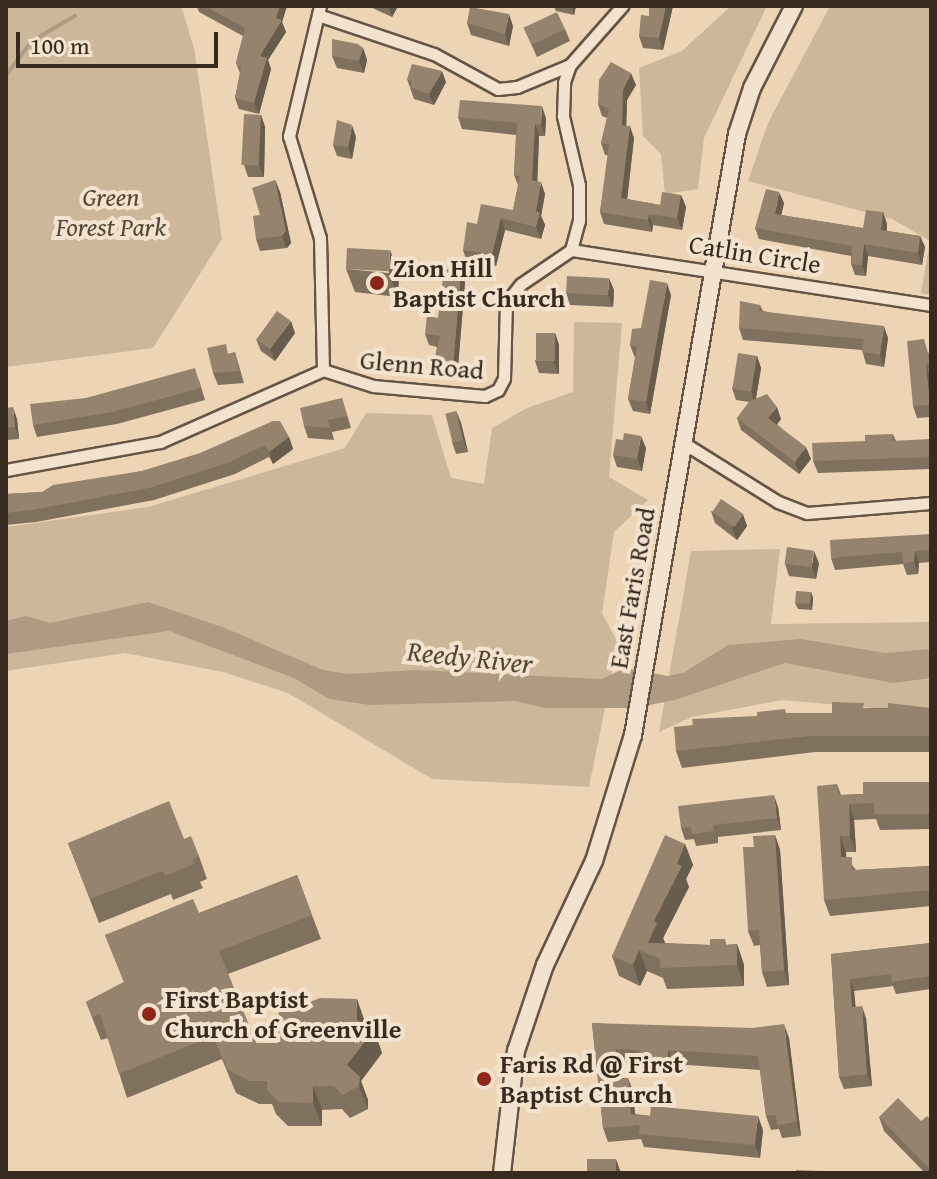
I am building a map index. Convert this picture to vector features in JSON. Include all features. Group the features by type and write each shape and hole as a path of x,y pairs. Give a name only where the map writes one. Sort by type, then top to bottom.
{"main road":[{"name":"East Faris Road","path":"502,1173 516,1051 545,965 599,847 633,735 737,134 752,88 794,6"}],"street":[{"path":"319,10 434,54 498,89 517,87 570,65 622,6"},
{"name":"Glenn Road","path":"319,10 289,136 320,238 323,370 373,386 494,394 504,378 506,303 521,284 571,250"},
{"path":"570,65 563,116 582,209 571,250"},
{"name":"Catlin Circle","path":"571,250 931,305"},
{"path":"6,470 160,442 323,370"},
{"path":"682,442 778,502 807,513 931,503"}],"green space":[{"name":"Green Forest Park","path":"6,6 181,6 194,48 222,239 153,348 6,367"},
{"path":"731,6 767,6 704,138 698,189 665,194 661,154 643,136 639,68 682,51"},
{"path":"830,6 931,6 931,295 921,293 930,241 892,219 748,181 768,123"},
{"path":"574,322 622,323 609,477 648,500 614,532 602,613 618,643 589,787 432,779 288,693 223,672 125,653 6,671 6,527 148,507 345,448 366,413 432,415 451,478 484,484 492,428 527,408 573,392"},
{"path":"780,549 771,624 931,622 931,713 782,700 692,717 659,732 691,551"}],"shaded area":[{"path":"148,602 225,628 323,670 348,674 417,670 602,679 625,668 668,676 683,673 728,645 801,639 885,653 931,649 931,678 893,683 785,663 675,700 634,708 545,708 515,701 370,705 329,699 294,678 169,631 6,654 6,621 26,616 50,623"}],"building":[{"path":"205,6 280,6 276,18 282,20 260,56 267,58 254,103 235,98 241,68 236,63 245,28"},
{"path":"649,6 666,6 659,38 639,36 641,15 649,16"},
{"path":"470,7 509,14 505,34 467,23"},
{"path":"557,12 565,29 531,45 523,28"},
{"path":"332,39 358,44 363,48 359,61 332,56"},
{"path":"611,62 631,73 623,89 622,125 630,126 621,198 660,205 662,192 681,195 677,218 649,214 648,220 600,212 609,144 601,143 609,109 598,104 599,80"},
{"path":"412,64 442,71 429,94 410,87 412,81 407,79"},
{"path":"460,100 542,106 541,125 535,124 532,180 541,182 536,211 540,213 536,227 501,218 492,254 463,250 467,222 477,224 481,204 513,210 520,176 514,175 517,123 458,117"},
{"path":"244,114 261,115 258,166 241,165"},
{"path":"337,120 352,125 348,147 333,145"},
{"path":"275,180 286,231 282,236 256,239 253,216 260,215 252,188"},
{"path":"766,189 779,192 775,214 863,228 866,210 883,212 881,230 920,236 918,253 864,244 862,265 851,264 852,246 755,228"},
{"path":"347,248 390,250 389,271 346,269"},
{"path":"444,269 461,271 453,368 434,364 440,336 425,334 427,316 438,318"},
{"path":"567,276 609,278 608,295 566,293"},
{"path":"650,280 667,283 646,402 628,399 637,347 630,345 632,329 641,328"},
{"path":"740,301 760,305 759,311 884,326 880,355 862,352 864,339 739,328"},
{"path":"277,311 291,321 270,349 256,339"},
{"path":"536,333 555,333 555,361 536,361"},
{"path":"924,339 931,363 926,364 930,405 913,406 907,341"},
{"path":"226,344 228,354 235,352 239,371 213,373 207,348"},
{"path":"738,353 757,356 751,392 732,389"},
{"path":"195,368 201,388 112,412 33,425 30,404 86,398"},
{"path":"767,394 777,407 768,418 806,447 795,462 737,418 750,401"},
{"path":"342,398 347,416 328,420 330,428 304,426 300,408"},
{"path":"13,407 15,427 6,428 6,408"},
{"path":"456,411 463,440 453,443 445,414"},
{"path":"273,421 280,421 289,437 269,452 265,445 230,462 149,488 6,513 6,494 42,492 53,485 142,471 200,453"},
{"path":"624,433 641,436 637,459 613,455 616,439 623,440"},
{"path":"893,434 892,441 930,439 931,457 813,461 812,443 865,441 865,435"},
{"path":"721,499 743,514 734,527 712,512"},
{"path":"931,534 931,550 915,551 914,562 903,563 902,552 831,558 830,540"},
{"path":"787,547 814,551 811,568 785,564"},
{"path":"796,591 811,592 810,604 795,603"},
{"path":"832,702 864,703 863,708 888,709 888,703 931,708 931,736 809,736 676,751 674,727 693,725 692,719 757,716 757,712 785,709 786,713 832,713"},
{"path":"863,782 931,782 931,814 874,814 874,803 849,804 850,836 840,836 841,857 852,857 852,870 931,866 931,890 824,900 817,786 837,784 838,795 863,794"},
{"path":"774,795 777,818 713,825 714,831 692,834 691,827 681,828 678,806"},
{"path":"169,801 184,839 191,836 199,856 192,859 194,864 165,876 162,871 90,899 68,843"},
{"path":"665,835 685,844 677,864 682,866 654,921 657,923 648,943 710,945 710,939 725,939 724,945 737,944 737,965 660,968 660,959 639,950 633,965 612,956"},
{"path":"775,835 784,970 762,972 759,930 748,931 743,847 754,847 753,836"},
{"name":"First Baptist Church of Greenville","path":"297,875 312,915 219,951 256,1043 278,1043 279,998 294,992 305,1004 320,998 357,999 357,1020 374,1030 347,1065 360,1077 359,1086 342,1095 334,1086 313,1086 313,1103 279,1102 267,1090 267,1081 250,1081 228,1070 213,1036 119,1074 100,1014 93,1017 86,1002 124,982 105,935 193,899 199,913"},
{"path":"931,943 931,976 892,982 891,974 850,979 852,1007 862,1006 867,1074 839,1077 831,954"},
{"path":"592,1023 753,1028 784,1024 797,1122 777,1125 776,1115 766,1116 758,1056 668,1050 668,1059 640,1058 639,1050 616,1049 618,1078 628,1078 631,1114 650,1116 651,1106 758,1116 755,1145 639,1134 640,1125 603,1128"},
{"path":"898,1098 921,1121 927,1116 931,1120 931,1170 879,1117"},
{"path":"587,1159 616,1159 616,1173 587,1173"},
{"path":"796,1170 821,1171 821,1173 796,1173"}],"waterway":[{"path":"6,75 32,41 75,16"}],"place":[{"name":"Zion Hill Baptist Church","path":"377,283"},
{"name":"First Baptist Church of Greenville","path":"149,1014"},
{"name":"Faris Rd @ First Baptist Church","path":"484,1079"}],"water label":[{"name":"Reedy River","path":"470,657"}]}
